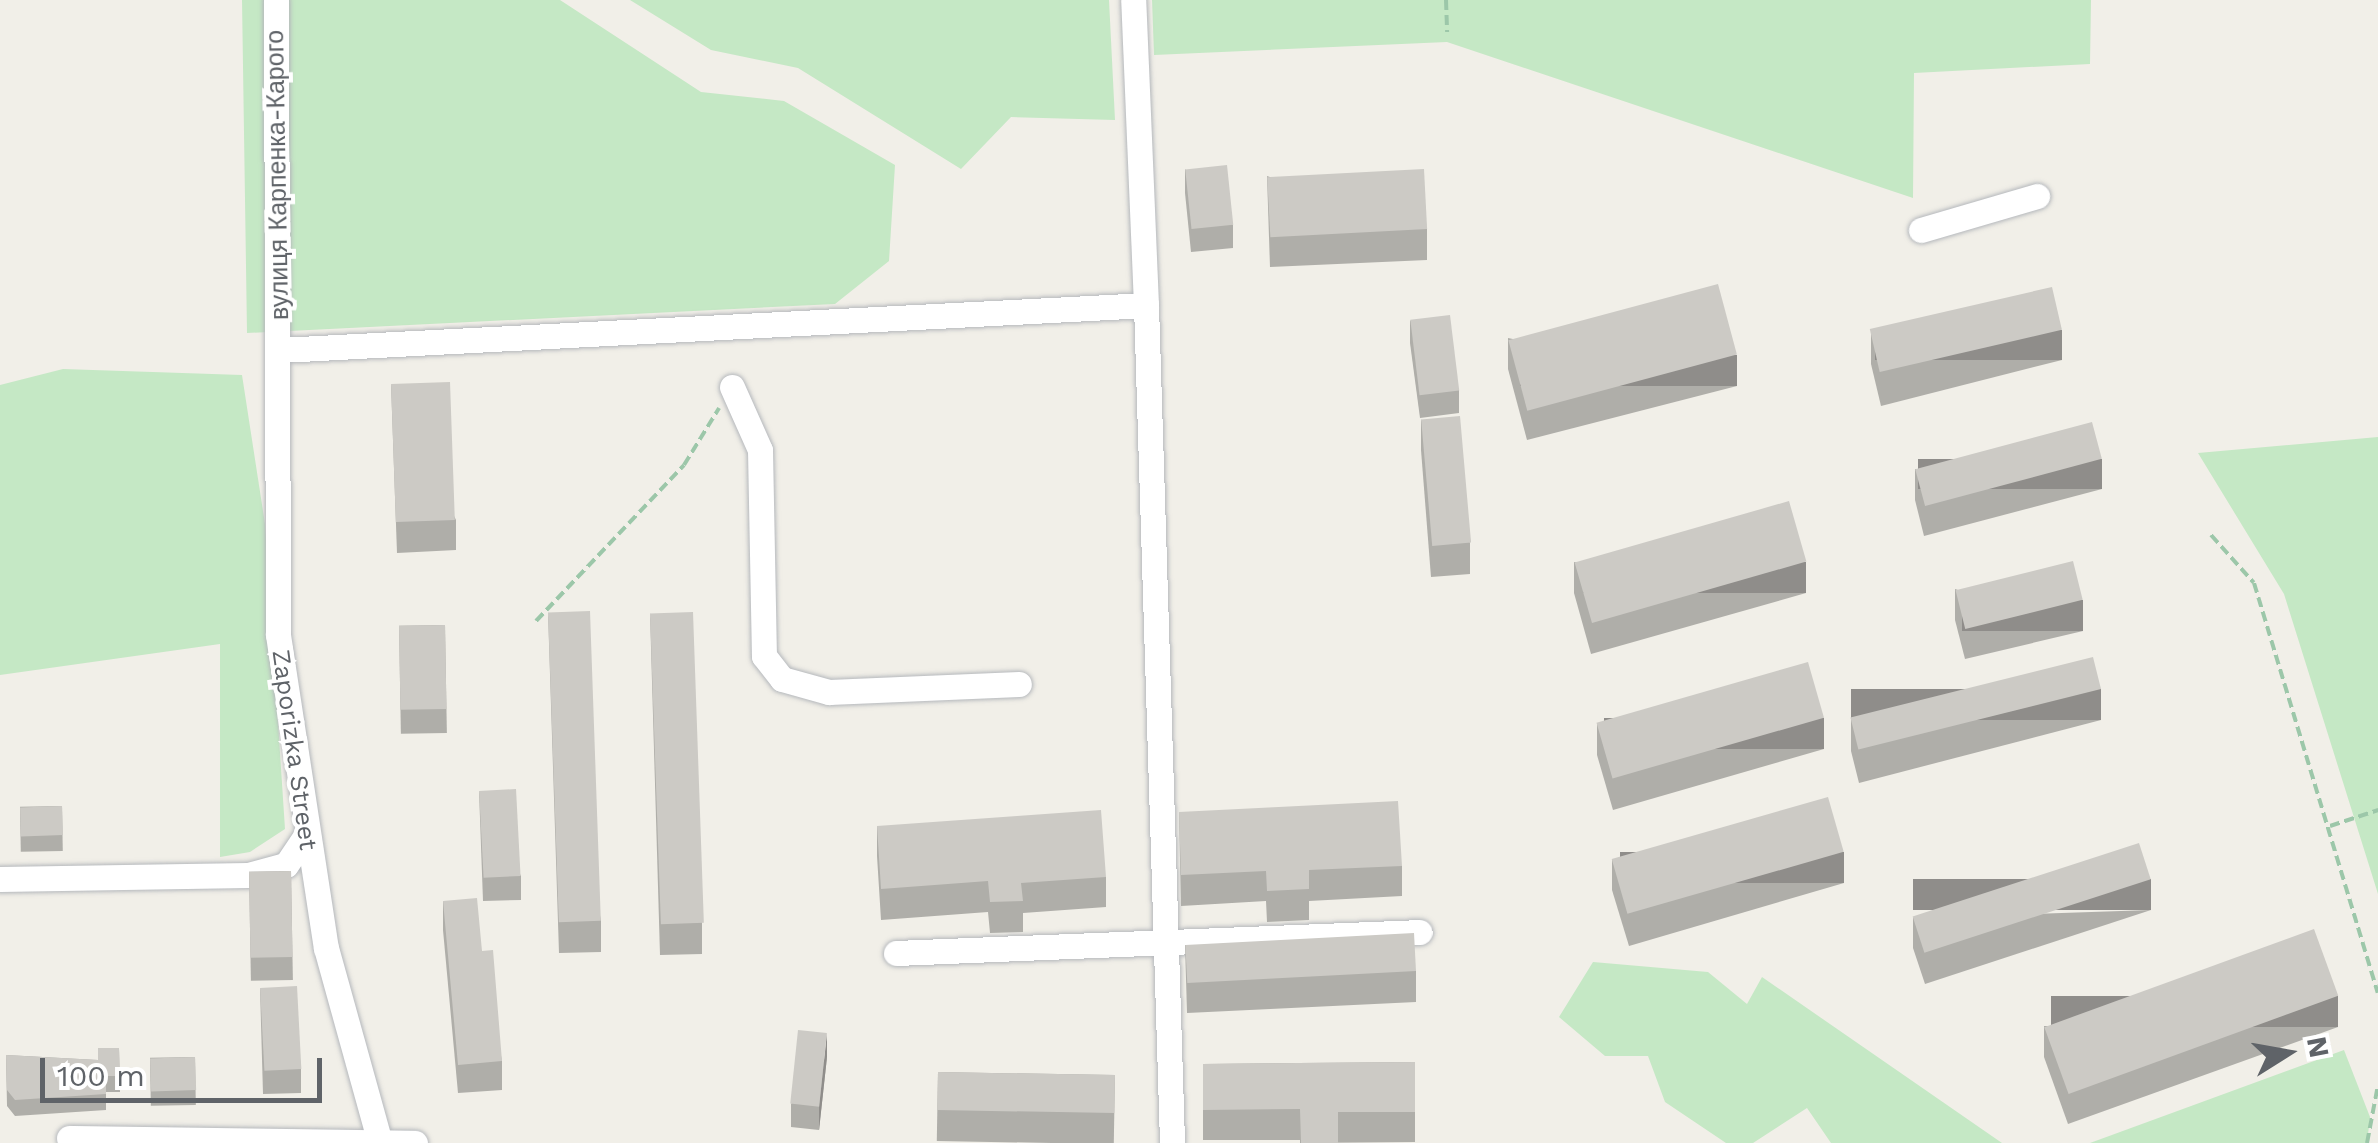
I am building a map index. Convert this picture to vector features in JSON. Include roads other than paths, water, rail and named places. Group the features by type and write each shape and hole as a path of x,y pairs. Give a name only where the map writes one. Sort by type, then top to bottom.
{"street":[{"name":"вулиця Карпенка-Карого","path":"276,0 280,350"},
{"path":"1133,0 1172,1143"},
{"path":"1921,230 2037,196"},
{"path":"280,350 1146,305"},
{"name":"Zaporizka Street","path":"280,350 278,635 305,837 380,1142"},
{"path":"732,387 760,450 764,656 782,679 829,692 1020,684"},
{"path":"0,879 248,875 286,865 305,837"},
{"path":"896,953 1420,932"},
{"path":"69,1138 415,1143"}]}
